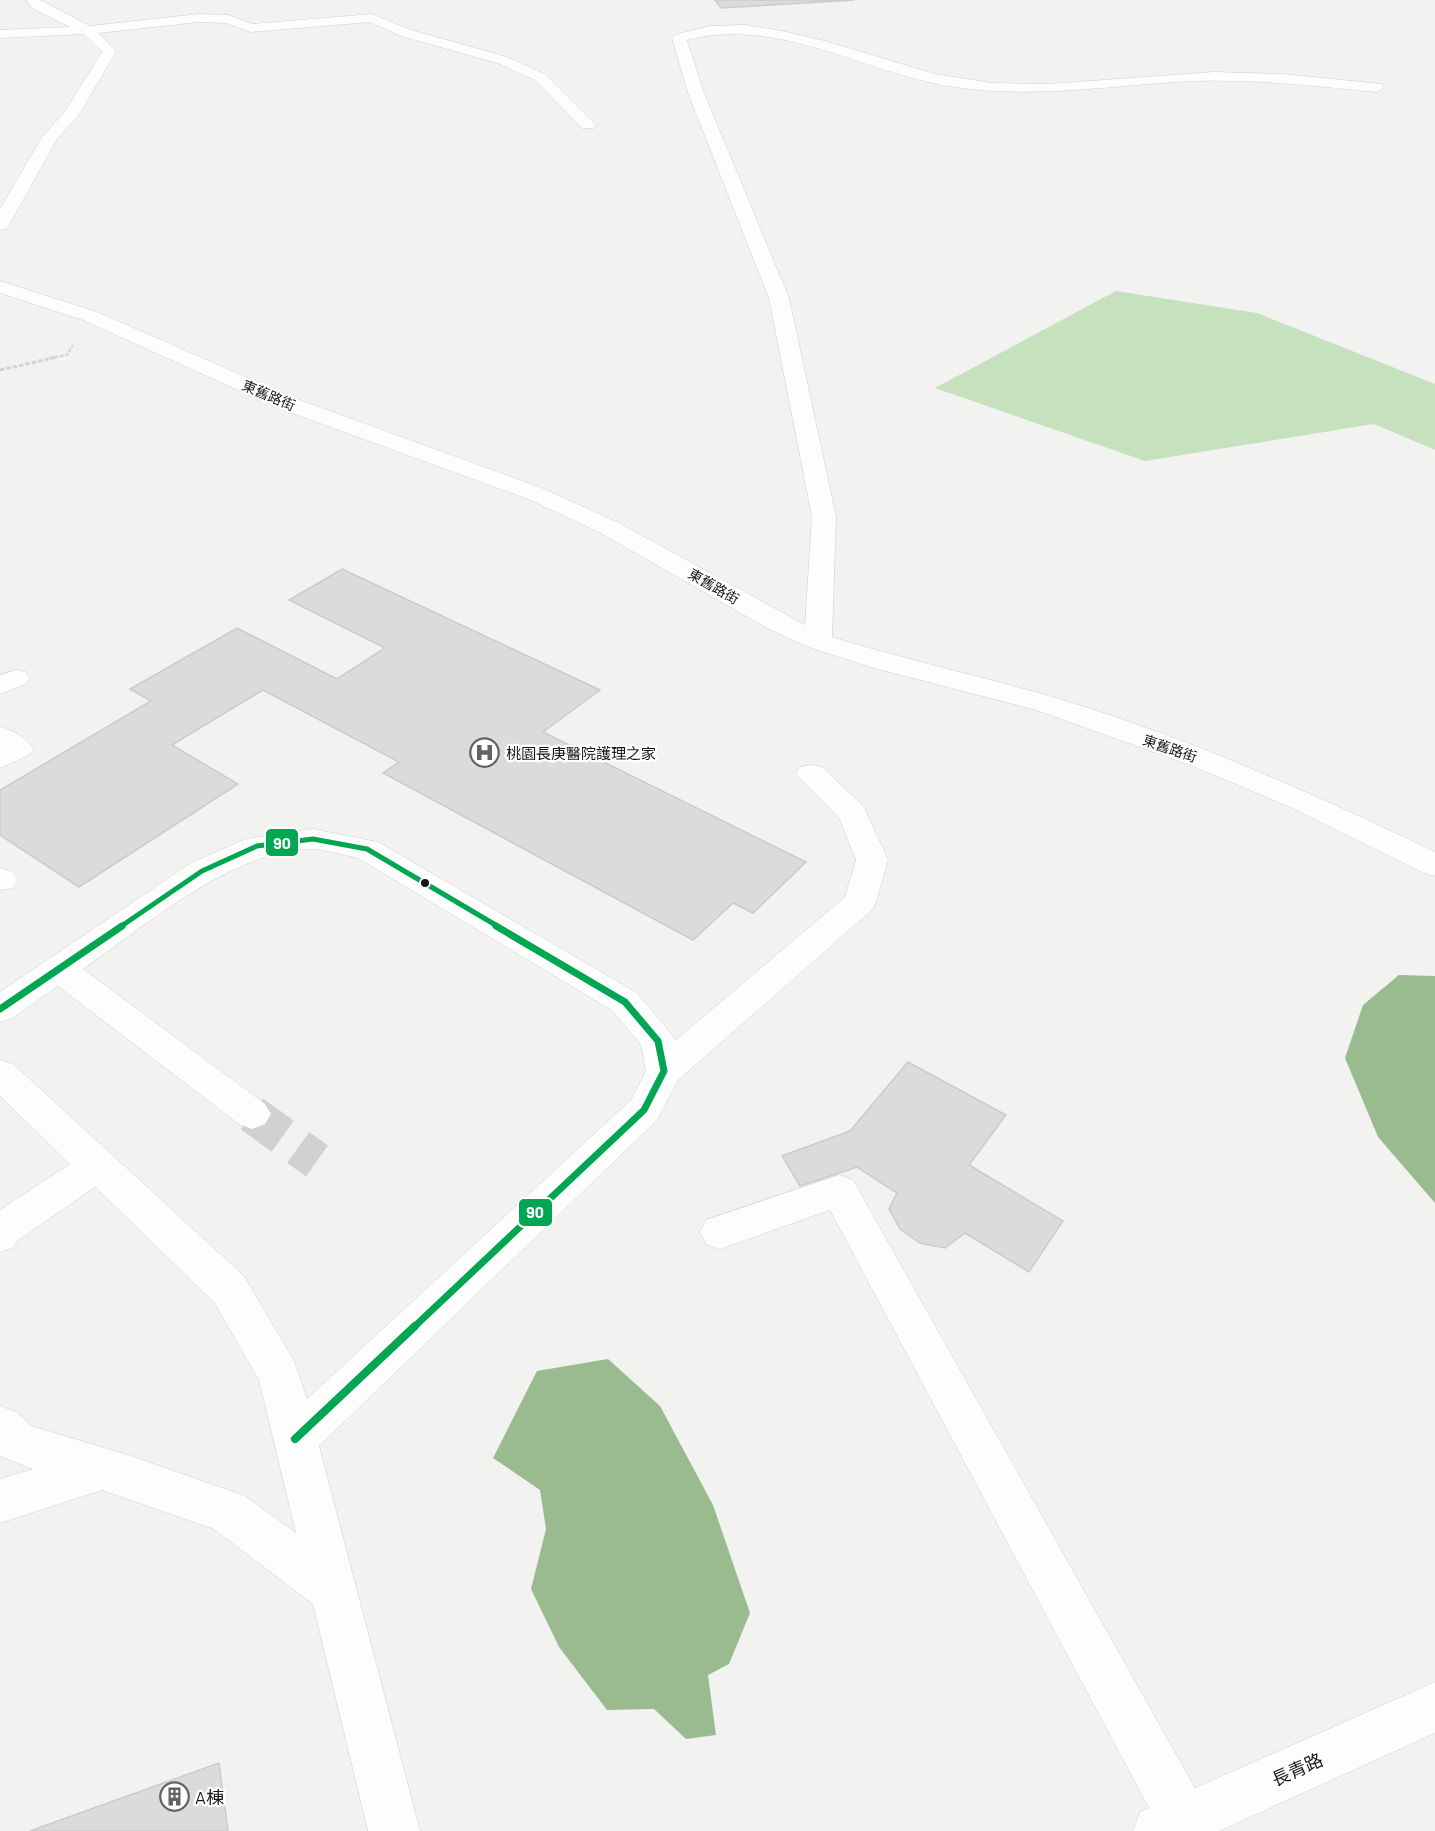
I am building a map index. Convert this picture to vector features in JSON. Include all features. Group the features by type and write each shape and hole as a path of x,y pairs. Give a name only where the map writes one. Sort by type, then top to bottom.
{"street":[{"path":"0,225 50,137 70,116 109,52 88,30 33,0"},
{"path":"0,34 88,30 199,18 228,19 251,28 372,18 390,16 396,12"},
{"path":"372,18 406,33 502,60 540,77 588,125"},
{"path":"818,641 824,516 779,298 696,93 679,38 691,33 718,28 744,27 783,35 907,72 964,85 1004,88 1229,76 1376,87"},
{"name":"東舊路街","path":"0,287 90,316 281,401 536,494 608,527 776,622 818,641 884,662 1046,705 1200,758 1299,799 1435,865"},
{"path":"0,736 19,748 0,759"},
{"path":"295,1439 644,1110 664,1071 860,902 872,860 853,814 811,774"},
{"path":"0,1009 202,871 257,846 313,838 367,849 625,1002 658,1041 664,1071"},
{"path":"58,969 252,1114"},
{"path":"0,1074 229,1289 279,1376 394,1831"},
{"path":"0,1235 3,1229 97,1166"},
{"path":"720,1232 839,1191 1171,1825"},
{"path":"0,1426 17,1443 229,1512 333,1590"},
{"path":"0,1501 100,1469"},
{"name":"長青路","path":"1171,1825 1435,1707"}],"path":[{"path":"0,370 14,365 67,355 90,316"}],"shaded area":[{"path":"1116,291 1257,313 1435,384 1435,450 1374,424 1145,461 935,388"},
{"path":"1399,975 1435,976 1435,1203 1378,1137 1345,1058 1363,1005"},
{"path":"608,1359 660,1406 713,1505 750,1613 729,1664 708,1675 716,1735 686,1739 654,1709 607,1710 559,1647 531,1589 546,1529 540,1490 493,1458 537,1371"}],"building":[{"path":"715,0 854,0 721,8"},
{"name":"桃園長庚醫院護理之家","path":"342,569 600,690 543,732 806,862 753,913 733,903 693,940 383,773 399,762 263,690 172,745 238,784 79,887 0,835 0,790 151,701 130,689 237,628 337,679 385,648 289,600"},
{"path":"908,1062 1006,1115 969,1165 1063,1221 1029,1272 965,1233 945,1248 920,1243 900,1229 889,1209 897,1193 857,1167 800,1186 782,1156 850,1131"},
{"name":"A棟","path":"219,1763 228,1831 30,1831"}],"tunnel":[{"path":"252,1114 317,1161"}],"transit line":[{"name":"90","path":"0,1009 202,871 257,846 313,839 367,849 625,1002 658,1041 664,1071 644,1110 295,1439"}],"place":[{"name":"桃園長庚醫院護理之家","path":"485,753"},
{"name":"A棟","path":"174,1797"}]}
